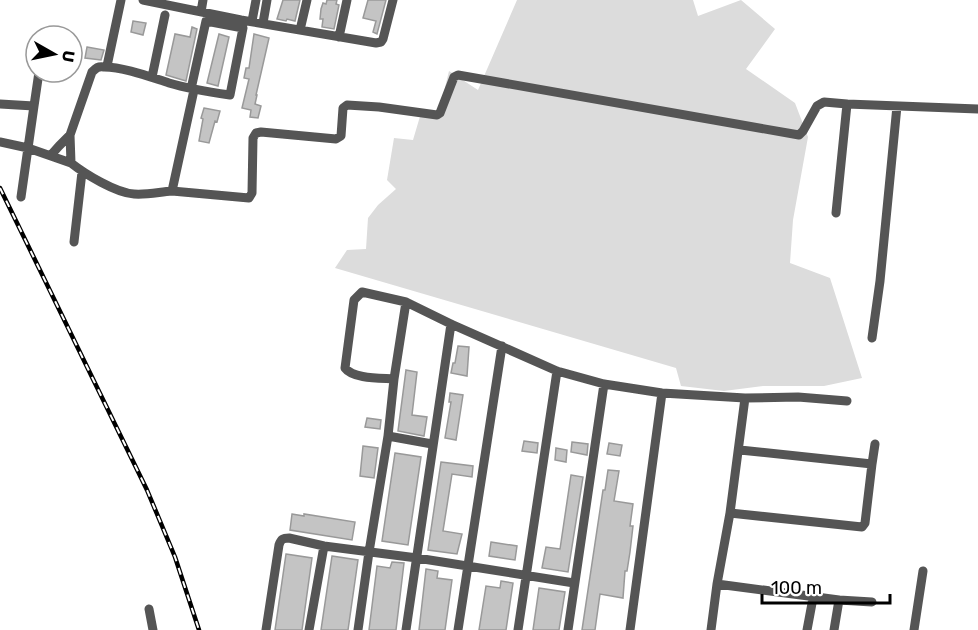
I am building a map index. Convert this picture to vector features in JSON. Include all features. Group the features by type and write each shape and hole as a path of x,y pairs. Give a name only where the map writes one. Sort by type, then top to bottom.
{"street":[{"path":"107,66 121,0"},
{"path":"201,12 203,0"},
{"path":"252,21 256,0"},
{"path":"263,23 267,0"},
{"path":"300,30 307,0"},
{"path":"339,37 347,0"},
{"path":"150,1 376,43 383,39 393,0"},
{"path":"152,77 165,15"},
{"path":"71,163 70,135 92,72 96,68 107,66 192,89 230,95 243,28 206,21 192,89 172,191"},
{"path":"0,142 28,148 71,163 82,172 127,193 172,191 249,198 252,193 256,133 336,139 341,136 343,108 347,105 434,115 440,113 454,77 458,75 799,135 817,106 824,102 978,109"},
{"path":"21,197 37,84"},
{"path":"0,104 34,106"},
{"path":"836,213 847,104"},
{"path":"872,338 880,281 897,106"},
{"path":"51,155 70,135"},
{"path":"74,242 82,172"},
{"path":"394,379 354,375 346,371 354,300 362,292 406,302 556,371 604,384 662,393 745,398 798,397 847,401"},
{"path":"358,630 406,302"},
{"path":"406,630 451,324"},
{"path":"458,630 502,346"},
{"path":"518,630 556,371"},
{"path":"568,630 604,384"},
{"path":"630,630 662,393"},
{"path":"711,630 740,450 745,398"},
{"path":"388,436 432,444"},
{"path":"730,513 862,527 865,523 875,444"},
{"path":"740,450 872,464"},
{"path":"266,630 280,540 289,538 324,546 574,583"},
{"path":"309,630 324,546"},
{"path":"914,630 923,571"},
{"path":"717,584 813,597 872,602"},
{"path":"807,630 813,597"},
{"path":"834,630 839,600"},
{"path":"149,609 153,630"}],"shaded area":[{"path":"517,0 693,0 698,16 741,0 775,29 746,69 795,103 808,137 793,220 790,263 830,278 862,378 824,386 763,386 724,391 681,386 676,368 335,268 347,250 366,249 368,218 378,205 396,189 387,180 394,138 413,140 421,113 439,112 449,71 478,90"}],"building":[{"path":"283,0 300,0 295,21 277,19"},
{"path":"327,0 337,0 336,4 339,5 334,29 322,27 323,19 320,19 323,3 326,4"},
{"path":"368,0 386,0 377,34 373,32 376,21 363,18"},
{"path":"133,21 146,23 143,35 131,32"},
{"path":"192,27 197,29 186,81 166,75 175,34 190,37"},
{"path":"219,34 229,37 218,86 207,83"},
{"path":"254,34 269,38 256,95 255,104 261,106 258,118 250,117 251,110 242,108 249,79 244,78 246,68 249,68"},
{"path":"87,47 104,50 101,60 85,58"},
{"path":"204,108 220,111 209,143 199,141"},
{"path":"458,346 469,347 467,376 451,373"},
{"path":"406,370 417,372 412,415 427,417 424,436 398,431"},
{"path":"450,393 463,395 456,440 445,438 451,402 449,402"},
{"path":"367,418 381,420 380,429 365,427"},
{"path":"524,441 538,443 537,453 522,451"},
{"path":"572,442 588,444 587,455 571,452"},
{"path":"609,443 622,445 620,456 607,454"},
{"path":"363,446 378,448 374,478 360,476"},
{"path":"556,448 567,450 566,462 555,460"},
{"path":"395,453 421,457 408,545 382,541"},
{"path":"441,462 473,466 472,477 452,474 443,531 462,534 457,554 428,550"},
{"path":"608,470 619,471 614,501 633,504 630,526 633,526 623,598 600,594 595,630 582,630 603,490 605,490"},
{"path":"571,475 583,477 568,572 542,568 546,547 560,549"},
{"path":"292,514 355,522 352,540 290,530"},
{"path":"491,542 517,546 515,560 489,556"},
{"path":"286,554 312,558 302,630 275,630"},
{"path":"332,556 358,560 348,630 321,630"},
{"path":"392,562 404,563 396,630 369,630 377,566 390,568"},
{"path":"426,569 438,571 437,578 452,580 445,630 419,630"},
{"path":"501,581 513,583 506,630 479,630 486,586 500,588"},
{"path":"539,588 565,592 559,630 533,630"}],"railway":[{"path":"0,188 147,490 175,557 199,630"}]}
